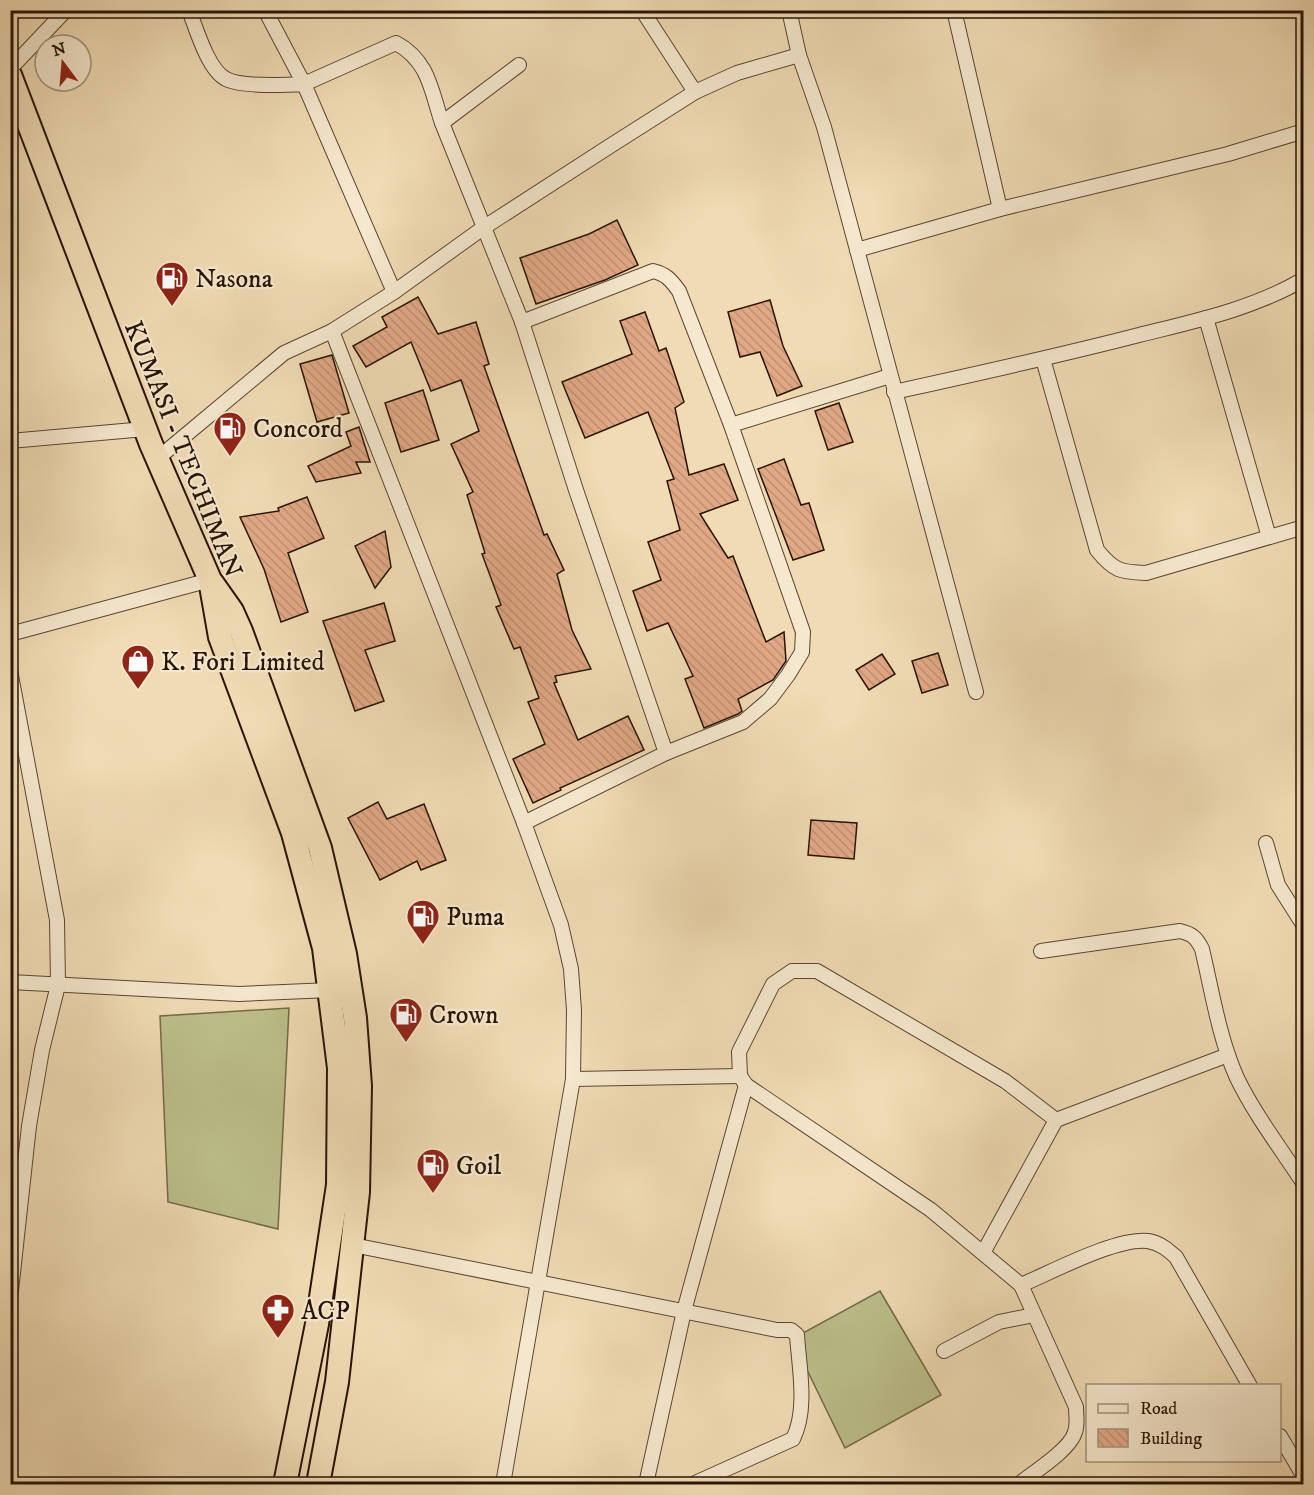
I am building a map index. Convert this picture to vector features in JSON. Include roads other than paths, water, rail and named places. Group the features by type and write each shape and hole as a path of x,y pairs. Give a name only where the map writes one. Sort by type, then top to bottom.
{"highway":[{"name":"KUMASI - TECHIMAN","path":"10,75 145,429 210,580 219,637 276,784 313,897 331,990 339,1068 338,1185 317,1324 285,1485"},
{"path":"210,580 232,611 241,631 320,848 343,944 355,1018 360,1086 358,1192 337,1382 318,1485"}],"street":[{"path":"10,69 66,10"},
{"path":"189,10 210,62 225,79 273,86 304,84 396,43 412,52 422,65 442,123 522,322 576,490 666,753"},
{"path":"265,10 304,84 394,292"},
{"path":"642,10 695,92"},
{"path":"789,10 799,55 824,127 976,692"},
{"path":"954,10 1000,209"},
{"path":"157,459 284,352 332,331 394,292 483,228 695,92 737,73 799,55"},
{"path":"442,123 519,65"},
{"path":"857,250 1000,209 1228,154 1304,131"},
{"path":"522,322 653,271 663,273 679,291 731,425 802,632 802,652 770,699 743,722 666,753 524,823"},
{"path":"894,392 1043,359 1206,318 1258,302 1304,279"},
{"path":"1206,318 1269,537"},
{"path":"332,331 524,823 561,925 571,969 574,1010 573,1079 540,1281 503,1485"},
{"path":"1043,359 1097,550 1107,562 1121,572 1146,573 1304,527"},
{"path":"731,425 890,376"},
{"path":"10,441 145,429"},
{"path":"10,634 210,580"},
{"path":"10,670 57,920 58,985 42,1050 29,1126 10,1300"},
{"path":"1266,843 1278,885 1304,926"},
{"path":"1041,951 1180,931 1191,934 1202,949 1228,1056 1248,1099 1304,1184"},
{"path":"646,1485 684,1311 743,1080 739,1052 773,984 792,971 817,970 1005,1081 1056,1120"},
{"path":"10,982 239,994 331,990"},
{"path":"982,1253 1056,1120 1228,1056"},
{"path":"573,1079 743,1080 931,1210 1021,1285 1076,1407 1076,1424 1075,1433 1068,1445 1019,1485"},
{"path":"1021,1285 1111,1247 1133,1241 1149,1241 1163,1246 1176,1257 1249,1384"},
{"path":"353,1245 777,1330 791,1330 797,1335 801,1381 800,1426 794,1439 778,1448 748,1457 693,1485"},
{"path":"944,1351 999,1322 1034,1314"},
{"path":"1281,1438 1304,1477"}],"place":[{"name":"Nasona","path":"172,307"},
{"name":"Concord","path":"230,457"},
{"name":"K. Fori Limited","path":"138,690"},
{"name":"Puma","path":"423,945"},
{"name":"Crown","path":"406,1043"},
{"name":"Goil","path":"433,1194"},
{"name":"ACP","path":"278,1339"}]}
